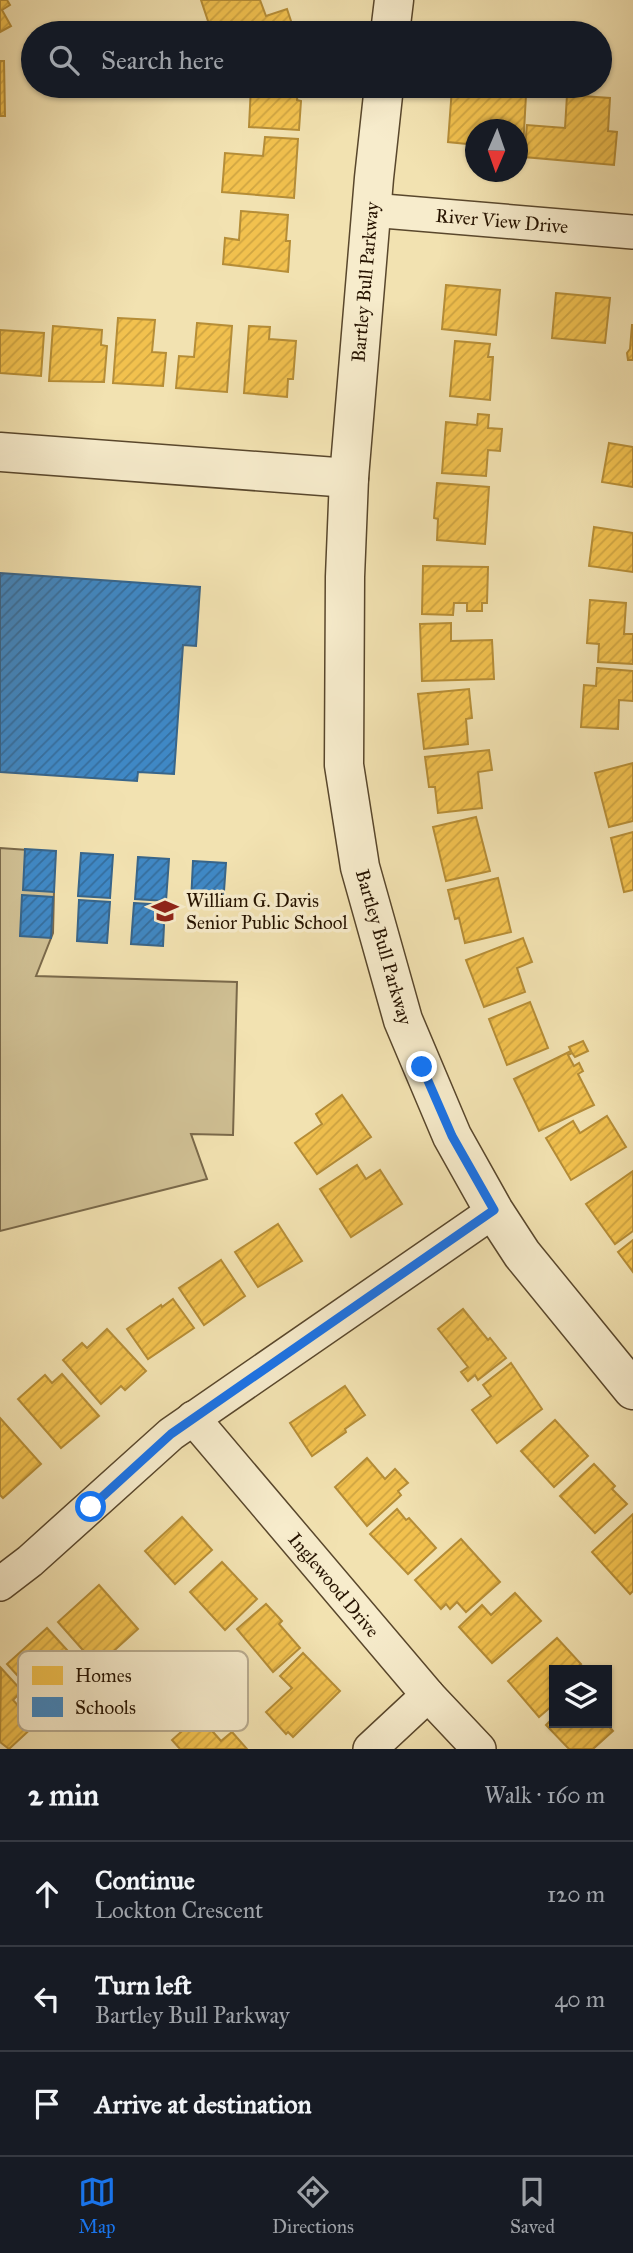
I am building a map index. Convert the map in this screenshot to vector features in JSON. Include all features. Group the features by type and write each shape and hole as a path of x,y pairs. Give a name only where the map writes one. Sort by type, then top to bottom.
{"street":[{"path":"391,21 394,0"},
{"name":"Bartley Bull Parkway","path":"383,98 349,478 345,577 344,765 360,867 403,1020 452,1136 522,1254 633,1390"},
{"name":"River View Drive","path":"371,210 633,232"},
{"path":"0,452 349,478"},
{"path":"0,1584 30,1561 171,1434 494,1210"},
{"name":"Inglewood Drive","path":"193,1418 428,1695 478,1749"},
{"path":"370,1749 428,1695"}],"shaded area":[{"path":"0,848 42,851 54,891 53,933 36,976 237,982 233,1135 191,1134 207,1179 0,1231"}],"building: Homes":[{"path":"0,0 7,0 10,5 2,10 11,26 0,32"},
{"path":"201,0 260,0 266,16 287,9 291,21 208,21"},
{"path":"0,61 4,61 5,116 0,116"},
{"path":"250,98 297,98 301,101 299,130 249,127"},
{"path":"451,98 526,98 525,119 465,119 465,144 448,142"},
{"path":"567,98 610,98 608,131 617,132 614,165 528,157 528,125 565,128"},
{"path":"265,137 298,139 294,198 222,192 225,153 263,156"},
{"path":"241,211 288,215 288,272 223,264 225,238 239,240"},
{"path":"446,285 500,290 496,335 442,329"},
{"path":"556,293 610,298 605,343 552,338"},
{"path":"118,318 155,320 152,352 166,353 163,386 113,383"},
{"path":"197,323 232,326 227,392 176,388 179,356 194,357"},
{"path":"632,325 633,360 628,360 627,353 630,349"},
{"path":"53,326 102,330 101,345 107,346 104,382 49,381"},
{"path":"249,326 270,327 269,339 296,341 293,379 288,379 287,397 244,393"},
{"path":"0,330 44,333 41,376 0,373"},
{"path":"455,341 490,344 488,357 493,357 490,400 450,396"},
{"path":"478,414 489,415 488,428 502,429 500,451 488,450 486,476 442,473 446,422 477,425"},
{"path":"609,443 633,447 633,487 602,482"},
{"path":"437,483 489,487 485,544 437,540 438,519 434,518"},
{"path":"594,527 633,533 633,572 589,566"},
{"path":"423,566 488,567 487,603 482,603 482,611 467,611 467,603 454,603 453,615 422,614"},
{"path":"590,600 626,603 624,634 633,634 633,664 598,662 599,644 587,643"},
{"path":"451,623 451,641 492,640 494,679 422,681 420,624"},
{"path":"597,668 633,671 633,701 619,700 618,729 581,727 584,685 596,686"},
{"path":"469,689 472,718 466,719 468,744 424,749 418,694"},
{"path":"489,750 492,770 478,772 482,808 438,813 435,787 429,787 425,757"},
{"path":"633,763 633,821 609,827 595,773"},
{"path":"476,817 490,871 446,881 433,827"},
{"path":"633,832 633,890 624,892 611,838"},
{"path":"498,878 511,932 465,943 459,918 455,919 448,890"},
{"path":"523,938 532,962 517,968 525,992 484,1007 466,960"},
{"path":"530,1002 548,1048 507,1065 489,1019"},
{"path":"583,1041 588,1051 575,1057 572,1053 568,1055 574,1066 579,1063 583,1071 578,1074 594,1105 539,1131 514,1079 571,1051 569,1047"},
{"path":"342,1095 371,1137 317,1174 295,1143 322,1124 316,1114"},
{"path":"607,1116 626,1147 571,1180 546,1138 573,1121 580,1133"},
{"path":"357,1165 366,1179 380,1170 402,1204 351,1237 320,1189"},
{"path":"633,1171 633,1231 615,1244 586,1204"},
{"path":"278,1224 302,1261 258,1287 235,1252"},
{"path":"633,1240 633,1272 618,1252"},
{"path":"221,1260 245,1296 204,1325 179,1288"},
{"path":"173,1299 194,1328 148,1359 127,1329"},
{"path":"463,1309 506,1358 478,1380 475,1375 468,1381 461,1372 468,1367 438,1329"},
{"path":"107,1329 146,1371 125,1390 121,1386 101,1404 63,1360 82,1343 87,1348"},
{"path":"511,1363 542,1409 497,1443 472,1410 491,1396 483,1385"},
{"path":"62,1374 99,1416 61,1448 18,1399 45,1375 52,1383"},
{"path":"345,1386 365,1415 312,1456 290,1423"},
{"path":"0,1418 41,1464 3,1498 0,1495"},
{"path":"555,1420 588,1456 554,1487 521,1451"},
{"path":"367,1458 385,1479 395,1469 408,1483 398,1491 401,1495 367,1526 335,1487"},
{"path":"594,1464 615,1486 612,1489 627,1504 595,1533 560,1496"},
{"path":"397,1509 406,1520 409,1518 436,1548 408,1574 370,1534"},
{"path":"633,1514 633,1591 630,1594 592,1552"},
{"path":"182,1517 212,1550 175,1584 145,1551"},
{"path":"461,1539 500,1582 466,1612 457,1602 450,1609 446,1604 441,1609 415,1580"},
{"path":"222,1562 257,1599 225,1630 190,1592"},
{"path":"99,1585 138,1629 114,1651 84,1651 58,1622"},
{"path":"515,1593 541,1621 492,1663 459,1627 482,1605 491,1615"},
{"path":"266,1604 282,1621 279,1624 300,1648 273,1672 237,1629"},
{"path":"47,1628 68,1651 21,1651"},
{"path":"557,1638 581,1664 549,1665 549,1708 539,1717 508,1681"},
{"path":"303,1653 340,1691 293,1737 288,1732 286,1734 266,1712 292,1688 280,1676"},
{"path":"18,1654 18,1676 7,1664"},
{"path":"1,1668 18,1687 18,1695 13,1700 18,1706 18,1731 28,1731 9,1749 0,1742"},
{"path":"549,1722 549,1728 610,1728 613,1731 593,1749 569,1749 546,1725"},
{"path":"182,1731 212,1731 221,1741 232,1732 247,1749 180,1749 172,1740"}],"building: Schools":[{"path":"0,573 200,587 196,646 183,645 174,774 138,772 137,781 0,772"},
{"path":"25,849 56,851 54,892 23,890"},
{"path":"81,853 113,855 110,898 78,896"},
{"path":"138,857 169,859 166,901 135,899"},
{"path":"193,861 226,863 223,905 191,903"},
{"path":"22,895 53,897 51,938 20,936"},
{"path":"79,900 110,902 107,943 77,941"},
{"path":"134,903 165,905 163,946 131,944"}],"place":[{"name":"William G. Davis Senior Public School","path":"165,911"}],"route":[{"path":"91,1507 171,1434 494,1210 452,1136 422,1067"}]}
